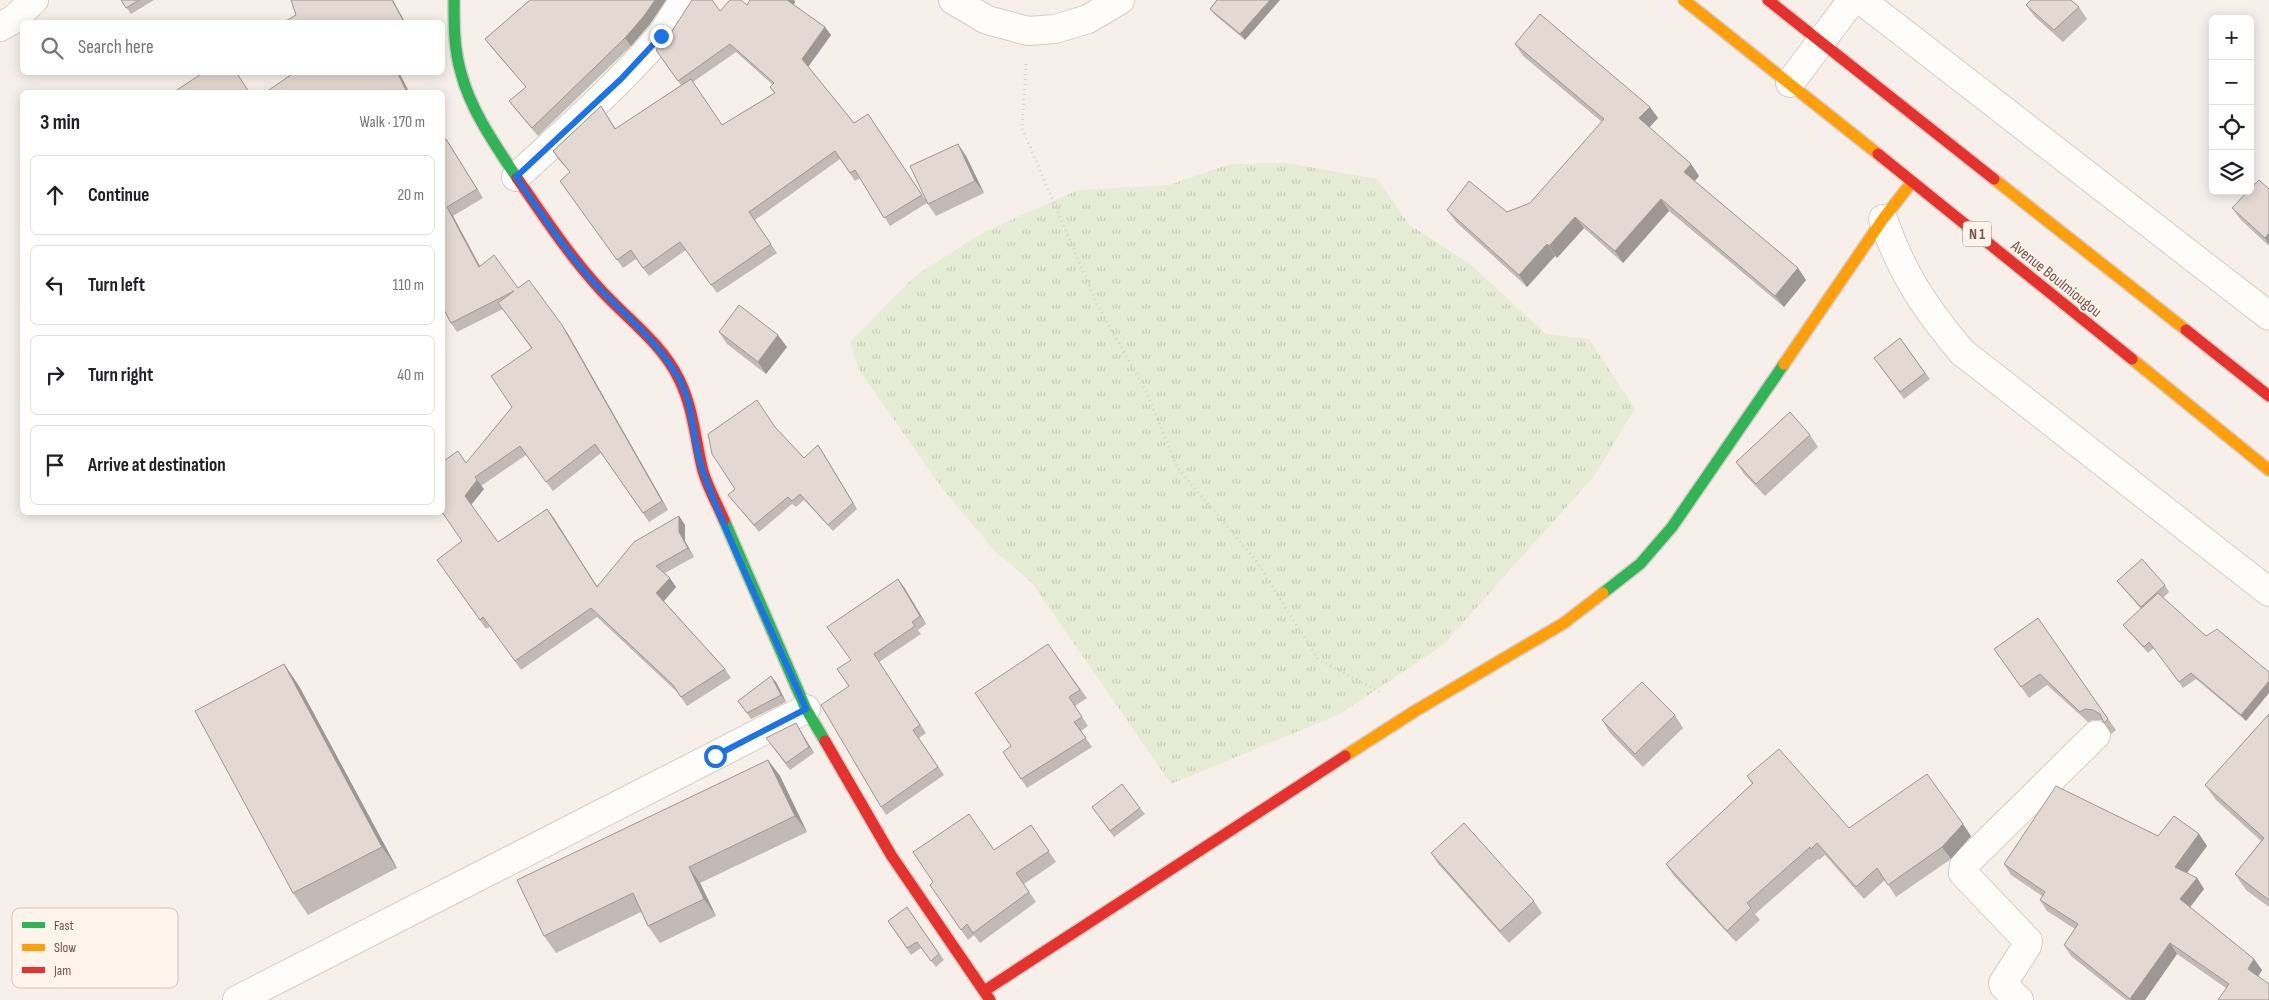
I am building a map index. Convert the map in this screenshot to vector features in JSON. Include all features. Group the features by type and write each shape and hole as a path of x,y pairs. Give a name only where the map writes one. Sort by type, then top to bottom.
{"main road":[{"path":"454,0 454,36 461,74 480,118 516,177 551,227 599,288 635,322 659,349 679,378 690,409 702,469 806,709 891,855 987,995 1414,711 1564,623 1640,564 1672,527 1883,219 1912,182"},
{"name":"Avenue Boulmiougou","path":"1684,0 1790,83 2269,470"},
{"path":"1768,0 2269,396"}],"street":[{"path":"0,27 14,19 34,0"},
{"path":"516,177 621,79 661,36 674,13 685,0"},
{"path":"953,0 987,20 1028,31 1055,30 1079,22 1120,0"},
{"path":"1790,83 1820,40 1852,0"},
{"path":"1861,0 2269,316"},
{"path":"1883,219 1894,249 1910,282 1932,316 1962,352 2269,592"},
{"path":"236,1000 806,709"},
{"path":"2019,1000 2003,983 2027,946 2028,941 1963,873 1964,865 2096,735"}],"path":[{"path":"1028,31 1022,128 1098,306 1146,391 1177,467 1257,562 1318,659 1414,711"}],"green space":[{"path":"1287,163 1377,179 1410,225 1470,264 1546,334 1589,339 1635,408 1595,475 1443,645 1340,714 1171,784 1032,583 994,550 942,488 859,370 850,342 915,276 982,233 1078,190 1169,185 1230,164"}],"building":[{"path":"121,0 139,0 126,8"},
{"path":"291,0 392,0 403,20 287,20 296,15"},
{"path":"530,0 655,0 625,38 532,128 509,101 526,87 485,39"},
{"path":"692,0 712,0 720,11 730,0 741,0 747,5 750,0 787,0 825,27 802,59 854,123 868,114 922,195 884,218 855,170 850,173 835,151 749,212 771,244 711,285 680,242 643,268 631,250 617,260 560,181 570,172 553,151 601,106 615,129 691,79 722,125 775,93 770,87 774,83 730,44 678,81 656,50 670,34"},
{"path":"1217,0 1270,0 1240,34 1210,9"},
{"path":"2031,0 2071,0 2079,7 2054,30 2026,5"},
{"path":"1540,14 1650,107 1639,118 1691,164 1684,172 1798,268 1775,296 1661,199 1615,251 1575,217 1519,275 1447,210 1469,181 1507,212 1530,203 1604,119 1515,44"},
{"path":"200,75 238,75 248,90 177,90"},
{"path":"291,75 398,75 406,90 269,90"},
{"path":"445,140 477,189 447,207 479,267 494,255 518,288 529,280 562,325 662,501 643,513 595,444 546,482 520,446 475,477 477,480 465,496 498,542 547,509 597,587 634,542 679,516 679,532 688,548 656,566 670,578 656,593 725,669 681,697 673,685 591,608 515,661 483,617 480,620 437,560 462,541 444,515 445,460 458,451 466,463 512,407 491,376 532,348 498,303 514,291 451,323 445,312"},
{"path":"958,144 975,181 928,204 910,166"},
{"path":"2259,180 2269,189 2269,233 2265,238 2232,208 2244,195 2254,195 2254,185"},
{"path":"739,305 778,335 758,362 719,332"},
{"path":"1900,338 1925,373 1900,392 1874,358"},
{"path":"757,400 775,427 804,458 818,445 853,503 828,525 800,494 792,501 788,497 754,525 728,495 735,489 712,454 708,434"},
{"path":"1790,412 1810,435 1756,484 1736,462"},
{"path":"2142,559 2165,585 2141,607 2117,581"},
{"path":"898,579 920,616 912,622 915,626 874,654 920,725 913,730 938,767 881,807 821,705 849,686 837,669 851,660 827,627"},
{"path":"2158,593 2206,636 2217,629 2269,672 2269,681 2241,715 2191,673 2179,682 2149,642 2144,647 2123,625"},
{"path":"2038,618 2108,719 2104,723 2100,714 2093,710 2085,709 2080,712 2040,674 2021,687 1994,649"},
{"path":"1048,644 1080,690 1069,697 1082,717 1074,722 1086,738 1021,779 1003,752 1011,746 975,693"},
{"path":"284,664 382,847 293,893 195,711"},
{"path":"771,676 781,695 747,713 738,701"},
{"path":"1642,682 1675,715 1635,754 1602,720"},
{"path":"2269,714 2269,900 2235,874 2264,838 2205,785"},
{"path":"796,723 809,747 786,763 766,738"},
{"path":"1779,749 1849,828 1927,774 1963,824 1942,847 1888,885 1877,868 1856,887 1817,843 1811,849 1810,847 1747,903 1751,908 1727,931 1666,864 1753,783 1747,776"},
{"path":"768,760 795,816 689,867 704,899 648,926 633,893 544,936 517,880"},
{"path":"1122,784 1140,808 1110,831 1092,807"},
{"path":"2056,786 2158,836 2174,816 2199,834 2175,867 2197,878 2180,899 2254,959 2248,969 2269,984 2269,1000 2218,1000 2229,984 2170,943 2130,999 2064,945 2078,924 2040,900 2045,892 2004,864"},
{"path":"969,814 994,850 1031,825 1049,851 1016,873 1029,892 973,933 967,924 961,930 930,885 933,882 913,852"},
{"path":"1464,823 1534,901 1500,931 1431,853"},
{"path":"907,907 939,954 931,961 917,942 907,948 888,921"}],"traffic: fast":[{"path":"454,0 456,46 465,87 485,128 517,178"},
{"path":"1603,593 1640,564 1672,527 1784,364"},
{"path":"724,520 806,709 825,741"}],"traffic: slow":[{"path":"1684,0 1878,154"},
{"path":"1994,179 2186,330"},
{"path":"1784,364 1883,219 1912,182"},
{"path":"2132,359 2269,470"},
{"path":"1345,756 1415,711 1564,623 1603,593"}],"traffic: jam":[{"path":"1768,0 1994,179"},
{"path":"1878,154 2132,359"},
{"path":"517,178 577,262 609,299 653,342 672,366 688,400 704,474 724,520"},
{"path":"2186,330 2269,396"},
{"path":"825,741 891,855 990,1000"},
{"path":"984,991 1345,756"}],"route":[{"path":"661,36 621,79 516,177 551,227 599,288 635,322 659,349 679,378 690,409 702,469 806,709 715,756"}]}
